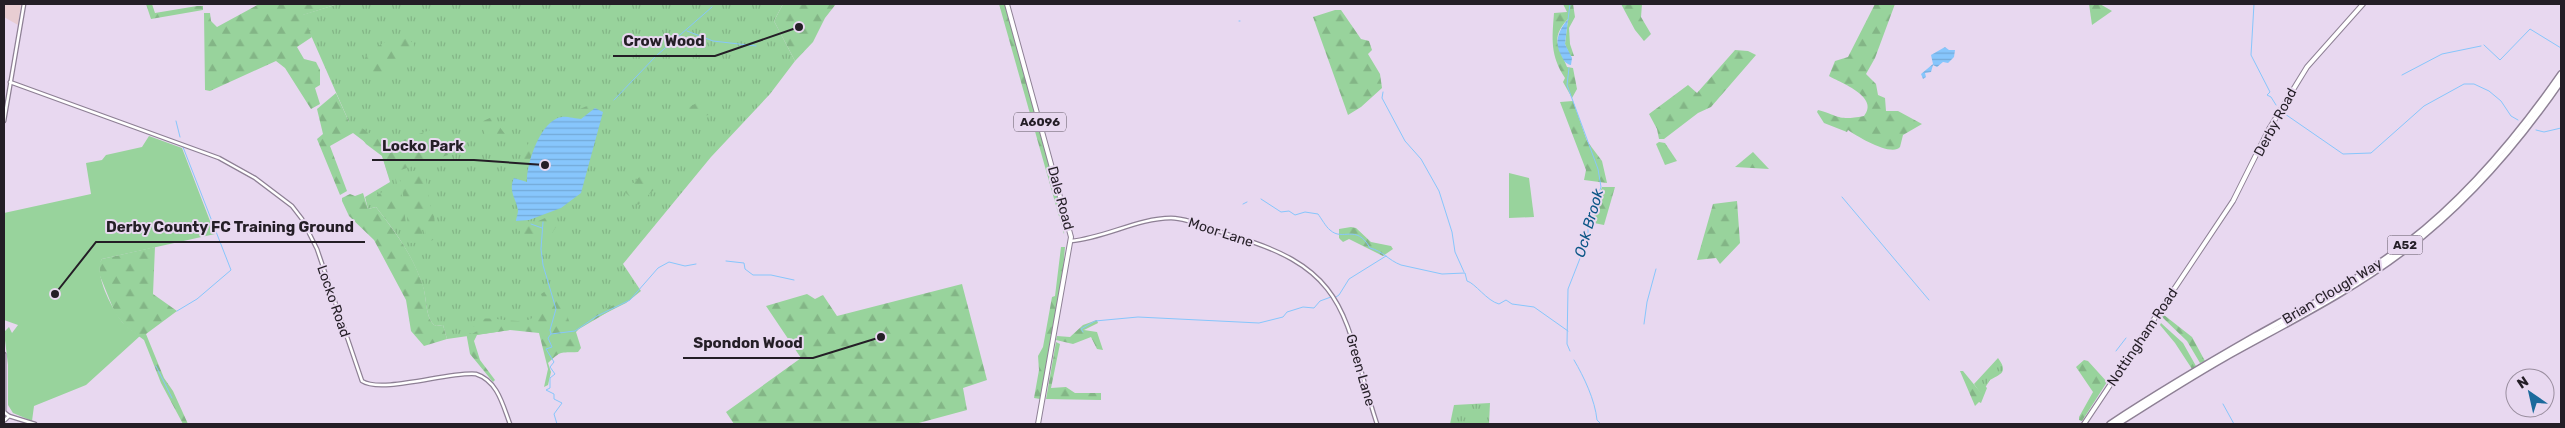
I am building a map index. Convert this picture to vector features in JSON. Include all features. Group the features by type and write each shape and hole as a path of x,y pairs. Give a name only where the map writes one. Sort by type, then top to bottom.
{"highway":[{"name":"Brian Clough Way","path":"2117,424 2206,366 2347,284 2418,234 2464,193 2498,157 2561,74"},
{"name":"Brian Clough Way","path":"2206,366 2350,288 2405,250 2468,196 2502,160 2561,81"},
{"name":"Brian Clough Way","path":"2110,424 2195,373"}],"main road":[{"name":"Dale Road","path":"1007,4 1071,241 1038,424"},
{"name":"Derby Road","path":"2200,250 2238,193 2269,129 2307,67 2363,4"},
{"name":"Nottingham Road","path":"2084,424 2200,250"}],"street":[{"path":"4,121 24,4"},
{"name":"Locko Road","path":"10,82 219,158 255,178 292,206 305,224 317,249 362,381 368,384 378,384 472,374 481,375 496,390 510,424"},
{"name":"Moor Lane","path":"1071,241 1159,219 1177,218 1255,242 1292,259 1318,277 1345,315"},
{"name":"Green Lane","path":"1345,315 1377,424"},
{"path":"4,354 4,412 9,416 35,424"},
{"path":"5,424 4,420 9,416"}],"shaded area":[{"path":"4,4 21,4 18,25 4,17"}],"green space":[{"path":"146,4 152,4 155,13 197,6 203,6 203,10 151,19"},
{"path":"259,4 338,4 303,15 312,37 297,47 304,59 316,62 320,70 320,85 315,88 320,104 311,109 285,68 276,61 210,91 205,90 204,13 210,13 211,21 217,27"},
{"path":"338,4 783,4 774,21 795,61 770,94 711,157 623,264 641,291 626,303 572,330 538,326 447,339 443,325 436,326 430,319 419,275 403,245 376,207 368,209 365,197 390,182 382,156 366,144 349,122 302,15"},
{"path":"783,4 836,4 825,18 813,42 795,61 774,21"},
{"path":"999,4 1005,4 1065,219 1064,234"},
{"path":"1563,4 1573,4 1575,17 1569,28 1570,44 1574,56 1570,56 1565,44 1568,19 1562,26 1557,38 1567,67 1573,68 1577,89 1572,98 1563,82 1565,78 1560,70 1553,47 1554,13 1567,12"},
{"path":"1621,4 1642,4 1641,17 1651,34 1644,41 1635,30"},
{"path":"1875,4 1895,4 1875,58 1866,74 1876,84 1878,95 1885,98 1886,111 1898,111 1922,124 1903,135 1900,147 1890,150 1867,141 1848,130 1847,132 1824,123 1817,112 1818,110 1844,118 1864,116 1868,109 1867,103 1857,91 1829,76 1835,61 1848,57"},
{"path":"2089,4 2100,4 2112,11 2092,25"},
{"path":"1341,10 1361,39 1369,41 1372,50 1368,54 1380,74 1382,88 1361,107 1348,115 1313,17"},
{"path":"403,35 414,44 413,51 405,63 384,75 371,78 366,75 362,66 367,55 385,42"},
{"path":"1735,50 1748,51 1756,55 1711,107 1698,113 1664,139 1659,139 1657,129 1649,114 1688,85 1697,93"},
{"path":"336,93 349,122 353,122 387,145 439,127 448,155 388,174 382,155 353,133 330,146 347,191 340,195 317,139 323,134 317,109"},
{"path":"707,97 711,98 709,115 691,117 686,109"},
{"path":"599,101 604,112 598,129 603,112 595,108 581,119 574,118 575,111"},
{"path":"1573,101 1587,141 1602,161 1607,183 1584,180 1586,170 1560,102"},
{"path":"492,117 505,134 502,137 497,135 493,140 485,135 481,122"},
{"path":"149,136 182,148 215,234 102,259 100,274 110,302 124,324 140,336 86,385 34,406 32,421 13,413 8,405 8,365 4,332 9,327 12,333 18,325 4,320 4,213 91,194 86,163 102,160 106,155 142,147"},
{"path":"530,141 537,141 526,171 527,182 522,177 521,160 524,156 523,152"},
{"path":"1659,142 1665,143 1677,161 1665,165 1656,144"},
{"path":"1753,152 1769,169 1735,167"},
{"path":"424,168 431,210 434,214 436,239 427,242 422,212 406,215 400,175"},
{"path":"1509,173 1529,178 1534,217 1509,218"},
{"path":"399,174 405,225 394,220 383,211 377,195 397,184 395,175"},
{"path":"642,174 659,185 638,205 625,192"},
{"path":"1602,187 1615,187 1604,225 1589,222"},
{"path":"363,193 368,209 376,207 409,254 423,286 430,319 436,326 443,325 447,339 424,346 411,331 406,300 374,240 349,216 342,201 342,198 350,194 355,196"},
{"path":"1737,201 1740,243 1720,264 1716,258 1697,260 1713,204"},
{"path":"558,212 556,227 547,241 543,238 527,242 519,230"},
{"path":"419,213 424,242 410,243 407,216"},
{"path":"1356,228 1371,242 1391,246 1393,249 1383,256 1349,239 1343,242 1339,238 1339,229"},
{"path":"155,247 153,294 177,311 146,334 164,378 173,391 188,424 183,424 161,383 144,340 125,326 115,313 100,276 99,264 102,259"},
{"path":"1061,247 1065,247 1063,272 1040,399 1034,398 1039,370 1038,356 1043,347 1052,297 1055,296"},
{"path":"962,284 987,380 963,388 967,410 915,424 734,424 726,412 801,358 766,306 807,294 815,299 823,295 837,316"},
{"path":"550,288 563,303 570,324 635,296 576,332 581,348 578,352 559,354 548,363 551,372 548,385 544,387 548,369 539,333 510,330 477,335 474,341 480,360 495,380 493,382 470,354 466,332 472,334 479,330 477,326 470,327 469,324 483,319 523,321 531,319 544,302 541,294"},
{"path":"2169,305 2164,315 2192,337 2205,361 2200,363 2187,341 2162,317"},
{"path":"1097,320 1098,323 1084,330 1097,332 1103,350 1097,349 1091,337 1073,344 1056,340 1057,336 1070,337 1083,325"},
{"path":"2161,323 2183,343 2196,366 2192,369 2175,343 2160,325"},
{"path":"1056,342 1060,344 1051,388 1066,387 1075,393 1101,393 1101,400 1046,399"},
{"path":"1998,358 2003,370 1990,380 1981,394 1974,384"},
{"path":"2084,360 2088,361 2107,382 2082,421 2079,420 2079,417 2093,392 2076,367"},
{"path":"1960,371 1963,371 1981,393 1985,386 1987,388 1981,403 1979,402 1975,406"},
{"path":"1490,403 1489,424 1450,424 1454,405"}],"water":[{"path":"1568,19 1565,44 1572,58 1571,65 1563,60 1558,46 1558,37"},
{"path":"1945,47 1949,50 1955,50 1954,57 1948,63 1943,62 1937,67 1933,65 1931,72 1925,73 1926,77 1923,79 1921,74 1933,64 1931,55"},
{"path":"595,108 603,112 581,193 561,208 529,220 516,221 518,210 512,191 512,183 514,178 527,182 532,154 541,134 554,120 564,117 581,119"}],"waterway":[{"path":"1568,20 1570,4"},
{"path":"2254,4 2251,55 2270,92 2267,95 2271,97 2276,105"},
{"path":"614,100 656,56 712,7"},
{"path":"2484,45 2500,60 2530,29 2561,48"},
{"path":"687,31 713,41 756,46"},
{"path":"2402,75 2442,54 2481,46"},
{"name":"Ock Brook","path":"1569,68 1567,85 1598,169 1601,187 1588,222 1588,238 1568,289 1567,344 1570,351"},
{"path":"2285,114 2343,154 2371,153 2424,106 2464,84 2474,84 2489,91 2501,101 2511,116 2518,120"},
{"path":"1383,92 1382,98 1405,141 1421,159 1439,191 1452,232 1455,252 1464,272"},
{"path":"176,121 180,137"},
{"path":"2536,130 2544,132 2561,128"},
{"path":"177,311 197,299 231,270 183,147"},
{"path":"1842,197 1929,300"},
{"path":"1261,199 1281,212 1289,211 1295,215 1305,212 1318,214 1330,230 1335,233 1360,236 1370,248 1379,251 1401,265 1442,274 1465,273 1467,281 1495,302 1499,304 1506,300 1512,304 1534,307 1568,331"},
{"path":"1243,204 1247,202"},
{"path":"543,222 541,249 543,265 556,309 550,330 551,334 548,338 552,347 546,349 554,362 550,367 555,374 550,378 550,388 546,390 554,394 554,399 562,403 554,414 557,424"},
{"path":"531,224 542,228"},
{"path":"1336,297 1349,279 1386,256"},
{"path":"726,261 744,263 745,269 753,275 771,275 794,280"},
{"path":"551,334 575,331 597,316 630,300 658,268 669,262 685,266 696,264"},
{"path":"1644,324 1647,302 1656,269"},
{"path":"1083,332 1081,329 1095,321 1138,317 1259,323 1283,317 1287,312 1303,307 1314,308 1320,301 1331,297"},
{"path":"2116,351 2126,338"},
{"name":"Ock Brook","path":"1574,360 1588,389 1597,420 1601,424"},
{"path":"156,366 172,398"},
{"path":"2223,404 2234,424"}],"place":[{"name":"Crow Wood","path":"799,27"},
{"name":"Locko Park","path":"545,165"},
{"name":"Derby County FC Training Ground","path":"55,294"},
{"name":"Spondon Wood","path":"881,337"}]}
